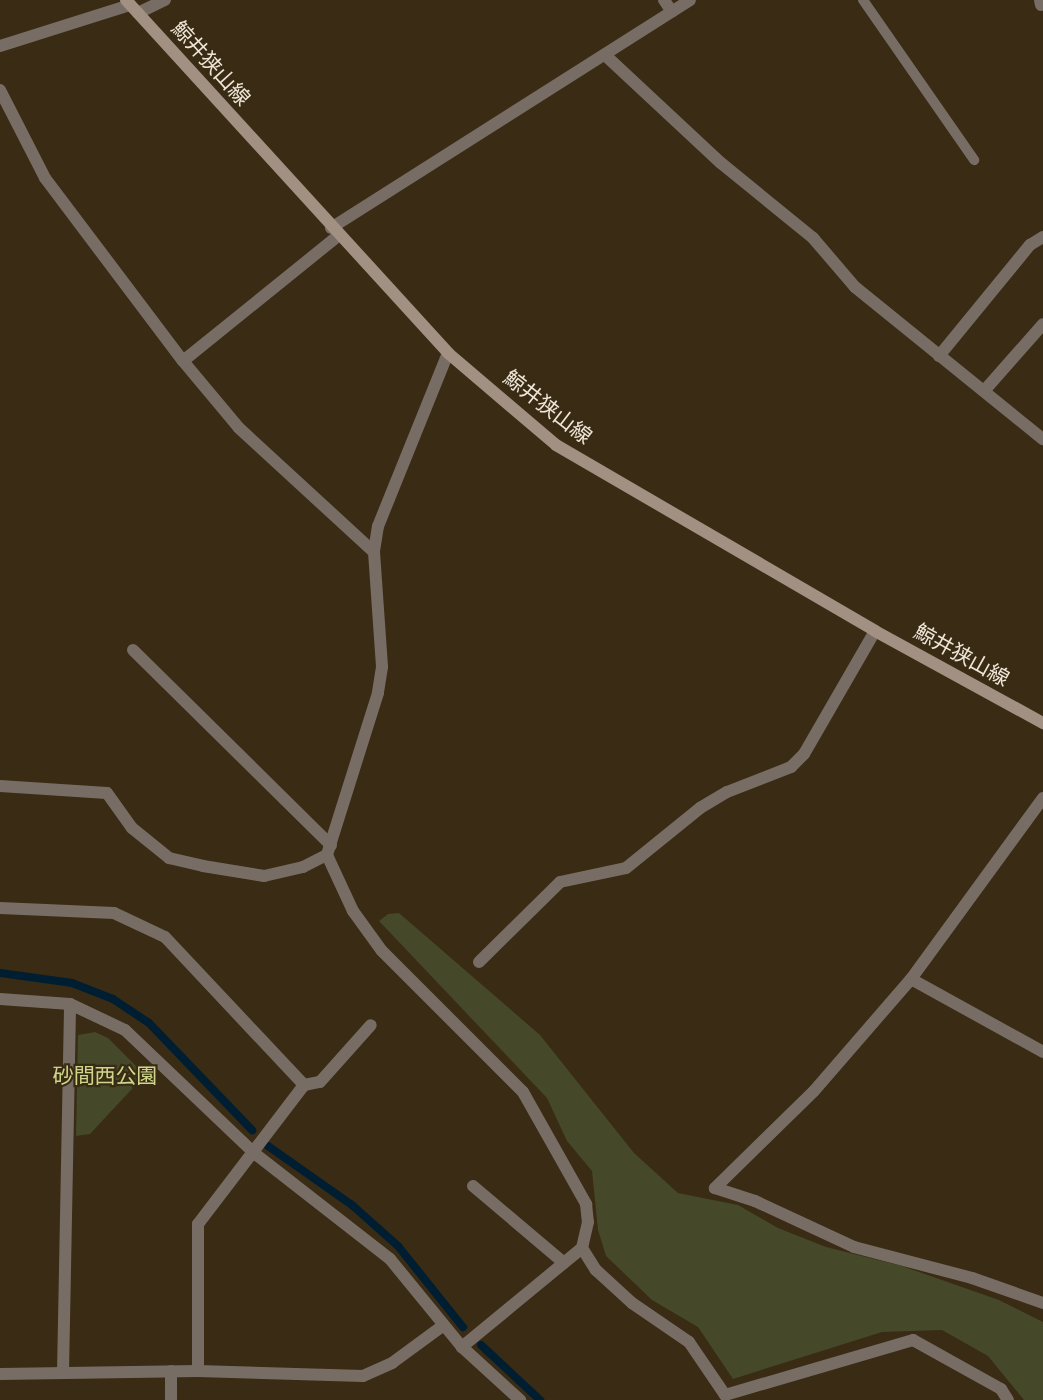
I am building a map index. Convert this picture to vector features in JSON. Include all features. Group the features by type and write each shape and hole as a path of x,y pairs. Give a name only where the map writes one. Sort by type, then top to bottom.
{"main road":[{"name":"鯨井狭山線","path":"132,6 335,232 448,353 556,445 875,631 1043,723"}],"street":[{"path":"0,46 132,6 165,0"},
{"path":"664,0 672,12"},
{"path":"183,361 335,232 690,0"},
{"path":"605,56 721,163 813,238 855,287 1043,439"},
{"path":"0,90 45,178 183,361 239,428 374,552"},
{"path":"939,356 1030,245 1043,237"},
{"path":"984,391 1043,324"},
{"path":"0,786 107,793 132,828 169,858 203,866 264,876 303,867 329,850 378,693 382,667 374,552 393,488 448,353"},
{"path":"478,962 560,882 626,868 700,808 727,792 791,767 804,754 875,631"},
{"path":"133,651 329,850 354,911 382,951 523,1092 586,1204 588,1222 582,1248 462,1347"},
{"path":"1043,798 911,979 814,1091 715,1188 755,1201 854,1247 961,1275 1043,1303"},
{"path":"0,908 114,913 165,937 304,1085"},
{"path":"911,979 1043,1052"},
{"path":"0,999 70,1004 125,1030 254,1153 390,1259 462,1347 520,1400"},
{"path":"63,1373 70,1004"},
{"path":"198,1371 198,1224 304,1085 320,1082 371,1025"},
{"path":"473,1186 564,1263"},
{"path":"582,1248 596,1270 632,1303 689,1342 722,1397 913,1340 1000,1389 1008,1400"},
{"path":"0,1374 198,1371 363,1376 392,1363 444,1325"},
{"path":"171,1371 171,1400"}],"lane":[{"path":"863,0 974,160"}],"green space":[{"path":"399,913 540,1035 634,1153 678,1193 738,1205 778,1228 826,1247 902,1266 999,1300 1043,1322 1043,1400 1024,1400 988,1356 942,1330 882,1332 733,1379 698,1327 652,1300 606,1256 598,1230 592,1171 567,1141 547,1098 379,921 388,914"},
{"name":"砂間西公園","path":"95,1032 108,1038 145,1075 90,1134 76,1136 78,1035"}],"waterway":[{"path":"0,973 72,983 113,999 149,1023 252,1130"},
{"path":"268,1146 352,1205 398,1246 463,1327"},
{"path":"481,1345 540,1400"}]}
